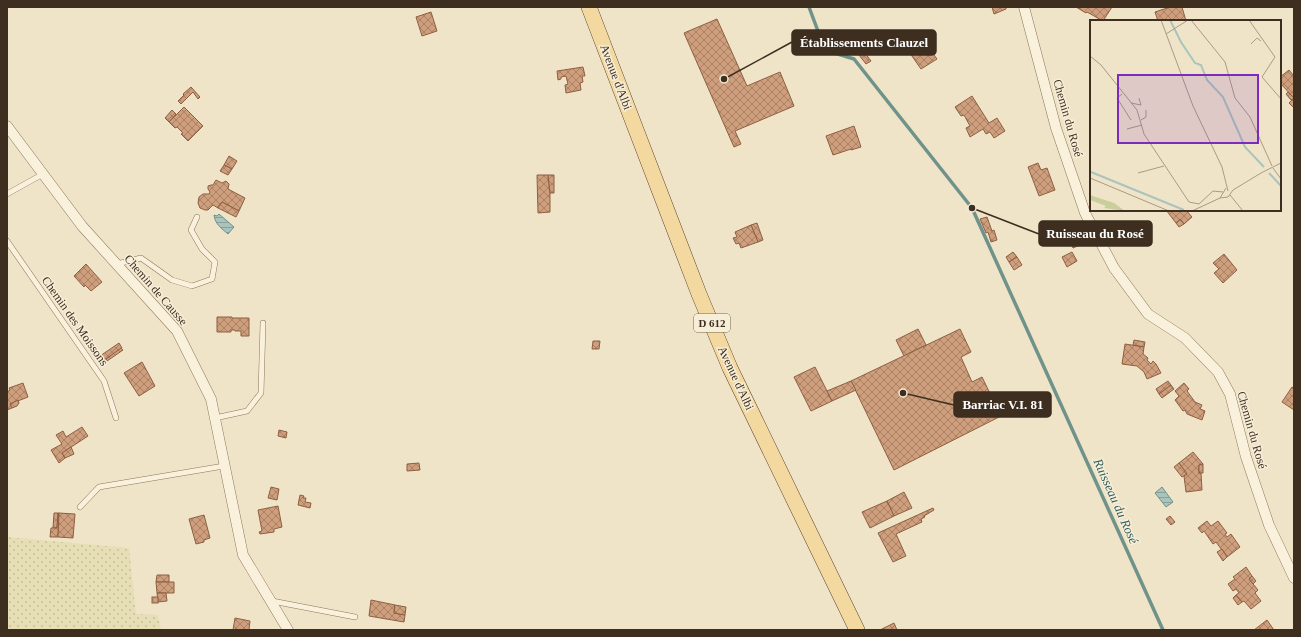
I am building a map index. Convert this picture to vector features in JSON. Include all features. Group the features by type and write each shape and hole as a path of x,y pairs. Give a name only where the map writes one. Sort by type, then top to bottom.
{"main road":[{"name":"Avenue d'Albi","path":"589,7 699,294 730,368 857,630"}],"street":[{"name":"Chemin du Rosé","path":"1024,7 1056,128 1085,213 1114,268 1148,314 1185,338 1218,372 1230,394 1246,457 1269,525 1294,578"},
{"name":"Chemin de Causse","path":"7,126 82,226 177,331 210,399 243,555 288,630"}],"lane":[{"path":"7,194 43,174"},
{"path":"117,264 141,258 172,280 192,286 212,279 215,262 202,249 191,230 197,217"},
{"name":"Chemin des Moissons","path":"7,241 104,381 116,418"},
{"path":"214,418 247,411 261,393 263,323"},
{"path":"80,507 99,487 224,466"},
{"path":"270,601 355,617"}],"shaded area":[{"path":"7,537 129,548 136,614 158,615 161,630 7,630"}],"water":[{"path":"219,214 234,227 228,234 216,221 214,215 217,216"},
{"path":"1162,487 1173,502 1166,507 1155,493"}],"building":[{"path":"992,7 1006,7 1006,9 994,14"},
{"path":"1076,7 1112,7 1104,20 1087,12 1086,13"},
{"path":"1170,7 1182,7 1186,20 1158,20 1155,12"},
{"path":"431,12 437,31 422,36 416,17"},
{"path":"717,19 747,86 780,72 794,106 735,131 741,144 734,147 684,33"},
{"path":"920,36 937,59 921,69 905,46"},
{"path":"864,52 871,61 866,64 859,55"},
{"path":"583,67 585,76 582,76 583,82 580,83 581,90 566,93 565,85 568,84 566,76 561,77 561,79 558,80 557,71"},
{"path":"1289,70 1294,76 1294,98 1281,84 1281,76"},
{"path":"191,87 200,97 198,99 193,92 181,104 178,101"},
{"path":"1288,92 1294,98 1291,100 1286,94"},
{"path":"972,96 989,123 997,118 1005,131 994,138 990,132 986,134 983,129 970,137 966,128 970,126 964,115 961,116 955,107"},
{"path":"1294,98 1294,108 1289,103"},
{"path":"184,107 203,126 188,141 177,127 175,128 169,122"},
{"path":"172,110 176,114 169,122 165,118"},
{"path":"854,126 861,147 833,155 826,136"},
{"path":"229,156 237,161 232,169 224,165"},
{"path":"1038,163 1041,170 1047,168 1055,190 1039,196 1028,167"},
{"path":"224,165 232,169 228,175 220,171"},
{"path":"537,175 548,175 550,212 538,213"},
{"path":"548,175 554,175 554,193 550,193"},
{"path":"216,180 222,183 226,181 229,184 228,189 245,198 239,211 222,202 218,208 213,205 208,210 200,208 198,203 199,197 203,194 209,194 210,192 208,186 213,185"},
{"path":"222,202 239,211 236,217 218,208"},
{"path":"1167,211 1187,211 1192,217 1184,224 1180,219 1176,223"},
{"path":"987,217 992,231 994,230 997,240 991,242 988,232 986,233 980,219"},
{"path":"1180,219 1184,224 1179,227 1176,223"},
{"path":"1068,221 1072,228 1082,223 1087,235 1081,238 1084,243 1073,248 1065,232 1061,234 1057,227"},
{"path":"757,223 763,240 758,242 751,225"},
{"path":"751,225 758,242 741,248 739,243 736,244 733,238 737,237 735,232"},
{"path":"1013,252 1017,257 1009,262 1006,257"},
{"path":"1072,252 1077,261 1067,267 1062,257"},
{"path":"1224,254 1237,270 1223,283 1214,273 1219,269 1213,263"},
{"path":"1017,257 1022,265 1014,270 1009,262"},
{"path":"86,264 102,282 91,291 85,285 84,287 74,276"},
{"path":"217,317 249,318 249,336 241,336 241,331 235,330 231,330 231,332 217,332"},
{"path":"918,329 926,345 904,356 896,340"},
{"path":"960,329 971,352 961,357 972,382 982,377 1001,416 894,470 851,381"},
{"path":"1134,340 1145,342 1144,347 1133,345"},
{"path":"593,341 600,341 599,349 592,349"},
{"path":"119,343 122,348 105,360 103,357 101,359 100,356"},
{"path":"1125,344 1144,347 1143,354 1148,358 1147,360 1151,364 1153,361 1156,364 1161,373 1147,379 1144,372 1137,366 1122,364"},
{"path":"121,348 123,350 107,361 106,359"},
{"path":"142,362 155,386 139,396 124,373"},
{"path":"815,367 832,401 811,411 794,377"},
{"path":"851,381 856,390 832,401 827,391"},
{"path":"1168,381 1171,385 1159,394 1156,389"},
{"path":"23,383 28,397 10,404 12,408 7,410 7,392 10,390 9,388"},
{"path":"1184,383 1189,389 1187,391 1195,402 1202,405 1200,409 1205,411 1202,420 1187,414 1175,400 1179,396 1175,391"},
{"path":"1171,385 1174,389 1162,398 1159,394"},
{"path":"1292,387 1294,388 1294,410 1282,402"},
{"path":"18,400 19,403 17,406 12,408 10,404"},
{"path":"82,427 88,436 62,453 65,458 59,463 51,450 62,444 56,435 63,431 66,437"},
{"path":"279,430 287,432 286,438 278,436"},
{"path":"71,447 74,454 65,458 62,453"},
{"path":"1193,452 1203,464 1199,465 1202,490 1186,492 1184,476 1187,474 1179,463"},
{"path":"419,463 420,470 407,471 407,464"},
{"path":"1179,463 1187,474 1182,477 1174,467"},
{"path":"1203,464 1203,473 1199,473 1199,465"},
{"path":"271,487 279,489 277,500 268,498"},
{"path":"904,492 912,508 894,516 887,501"},
{"path":"300,495 304,496 303,498 306,498 305,502 311,503 310,508 298,505"},
{"path":"887,501 894,516 870,528 862,512"},
{"path":"278,506 282,527 274,529 274,532 260,534 259,532 262,531 258,510"},
{"path":"933,508 934,510 921,519 922,522 896,534 906,556 893,562 878,533"},
{"path":"54,513 58,513 57,528 53,528"},
{"path":"58,513 58,537 50,537 51,528 57,528"},
{"path":"59,513 75,514 73,538 58,537"},
{"path":"204,515 210,538 204,540 204,542 196,544 189,519"},
{"path":"1170,516 1175,522 1171,525 1166,519"},
{"path":"1207,521 1211,526 1218,521 1227,533 1225,534 1227,537 1231,534 1240,547 1227,557 1216,542 1213,544 1204,531 1202,533 1198,528"},
{"path":"1222,549 1227,557 1223,561 1217,552"},
{"path":"1246,567 1252,576 1249,579 1258,590 1255,593 1261,601 1251,609 1236,595 1239,593 1236,589 1233,591 1228,584 1235,579 1233,577"},
{"path":"157,575 169,575 169,582 156,582"},
{"path":"1252,576 1256,581 1253,584 1249,579"},
{"path":"156,582 174,582 174,593 157,593"},
{"path":"157,593 166,593 167,601 158,602"},
{"path":"1236,595 1242,602 1238,605 1233,598"},
{"path":"152,597 158,597 158,603 152,603"},
{"path":"371,600 395,605 394,613 405,615 404,622 369,616"},
{"path":"395,605 406,607 405,615 394,613"},
{"path":"235,618 250,621 249,630 233,630"},
{"path":"1267,620 1274,630 1254,630"},
{"path":"894,623 897,630 880,630"}],"waterway":[{"name":"Ruisseau du Rosé","path":"809,7 825,50 854,59 972,208 1163,630"}],"place":[{"name":"Établissements Clauzel","path":"724,79"},
{"name":"Ruisseau du Rosé","path":"972,208"},
{"name":"Barriac V.I. 81","path":"903,393"}]}
